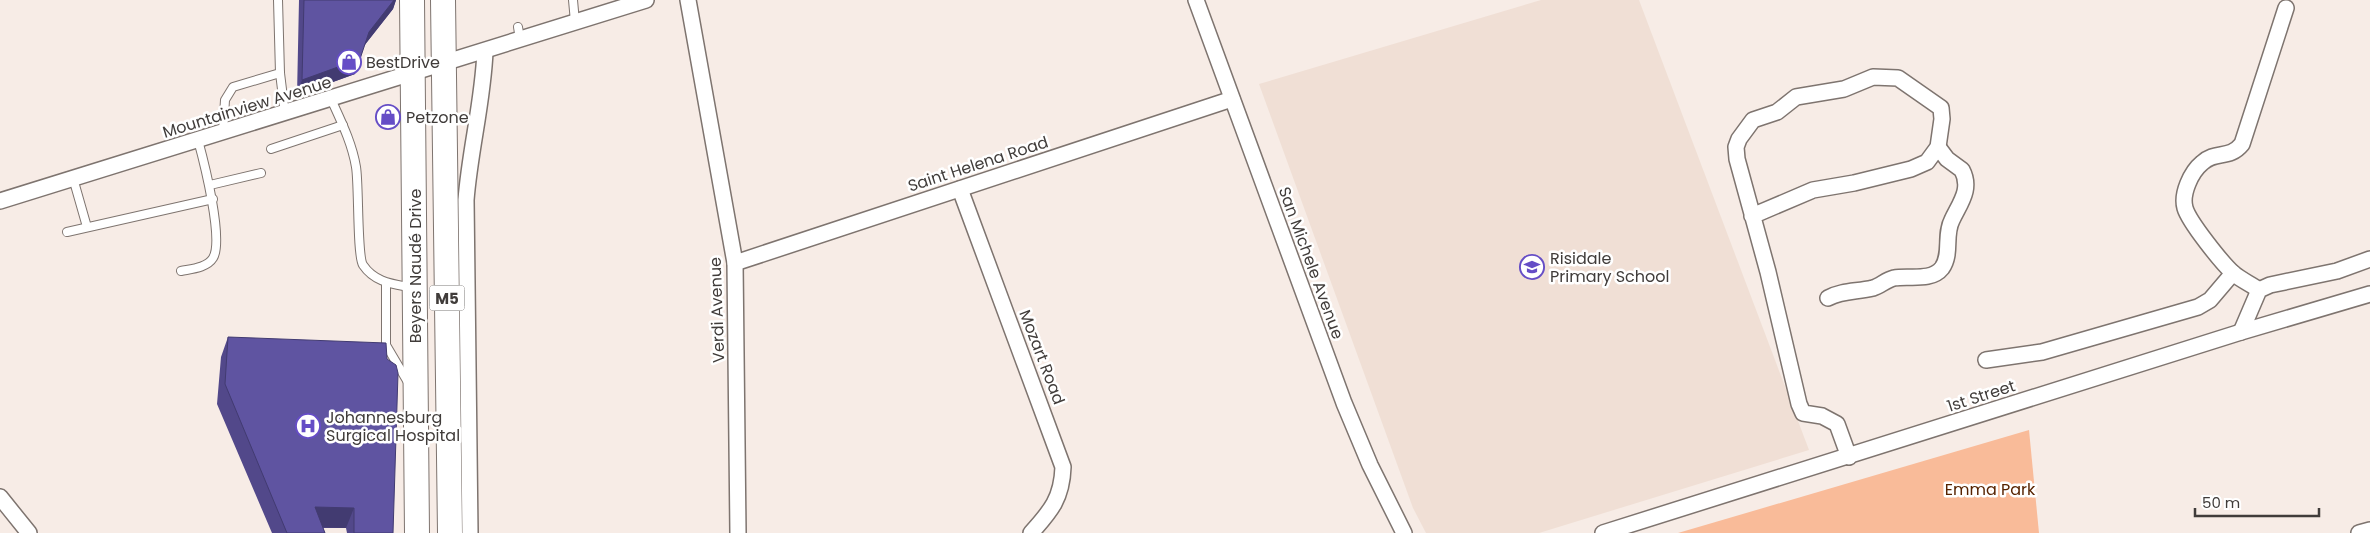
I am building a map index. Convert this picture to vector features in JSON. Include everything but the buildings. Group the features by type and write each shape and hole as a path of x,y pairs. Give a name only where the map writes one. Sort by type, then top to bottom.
{"main road":[{"name":"Beyers Naudé Drive","path":"412,0 417,533"},
{"name":"Beyers Naudé Drive","path":"443,0 450,533"}],"street":[{"name":"Mountainview Avenue","path":"0,201 486,51 519,33 575,22 646,0"},
{"name":"Verdi Avenue","path":"688,0 735,263 738,533"},
{"name":"San Michele Avenue","path":"1196,0 1344,403 1370,464 1404,533"},
{"path":"2259,290 2234,273 2219,258 2185,209 2185,192 2194,172 2201,163 2211,156 2231,154 2242,144 2286,8"},
{"path":"470,533 466,200 470,159 484,86 486,51"},
{"path":"1752,216 1813,190 1854,183 1919,166 1933,157 1938,147 1942,120 1941,108 1898,78 1873,77 1844,89 1796,97 1777,112 1753,120 1739,139 1736,147 1737,159 1752,216 1768,272 1802,411 1810,415 1822,416 1837,424 1849,457"},
{"name":"Saint Helena Road","path":"735,263 1232,99"},
{"path":"1828,298 1844,292 1872,288 1894,278 1926,276 1936,273 1942,268 1947,257 1950,224 1967,187 1962,170 1947,159 1938,147"},
{"name":"Mozart Road","path":"960,189 1064,467 1061,492 1053,507 1031,533"},
{"path":"2241,332 2259,290 2270,285 2337,271 2370,259"},
{"path":"1986,360 2042,352 2198,307 2210,300 2234,273"},
{"name":"1st Street","path":"1603,533 2241,332 2370,294"},
{"path":"0,497 29,533"},
{"path":"2359,533 2370,530"}],"lane":[{"path":"278,0 280,73 285,114"},
{"path":"574,0 575,22"},
{"path":"223,132 225,100 232,87 280,73"},
{"path":"331,99 353,150 357,170 362,263 372,276 386,283 415,289"},
{"path":"271,149 343,125"},
{"path":"181,271 206,264 212,259 215,251 213,199 198,140"},
{"path":"210,185 260,173"},
{"path":"73,178 87,227"},
{"path":"67,232 213,199"},
{"path":"386,283 386,346 416,397"}],"shaded area":[{"name":"Risidale Primary School","path":"1541,0 1639,0 1809,450 1539,533 1426,533 1413,508 1259,84"}],"green space":[{"name":"Emma Park","path":"2029,430 2039,533 1678,533"}],"place":[{"name":"BestDrive","path":"349,62"},
{"name":"Petzone","path":"388,117"},
{"name":"Risidale Primary School","path":"1532,267"},
{"name":"Johannesburg Surgical Hospital","path":"308,426"}]}
